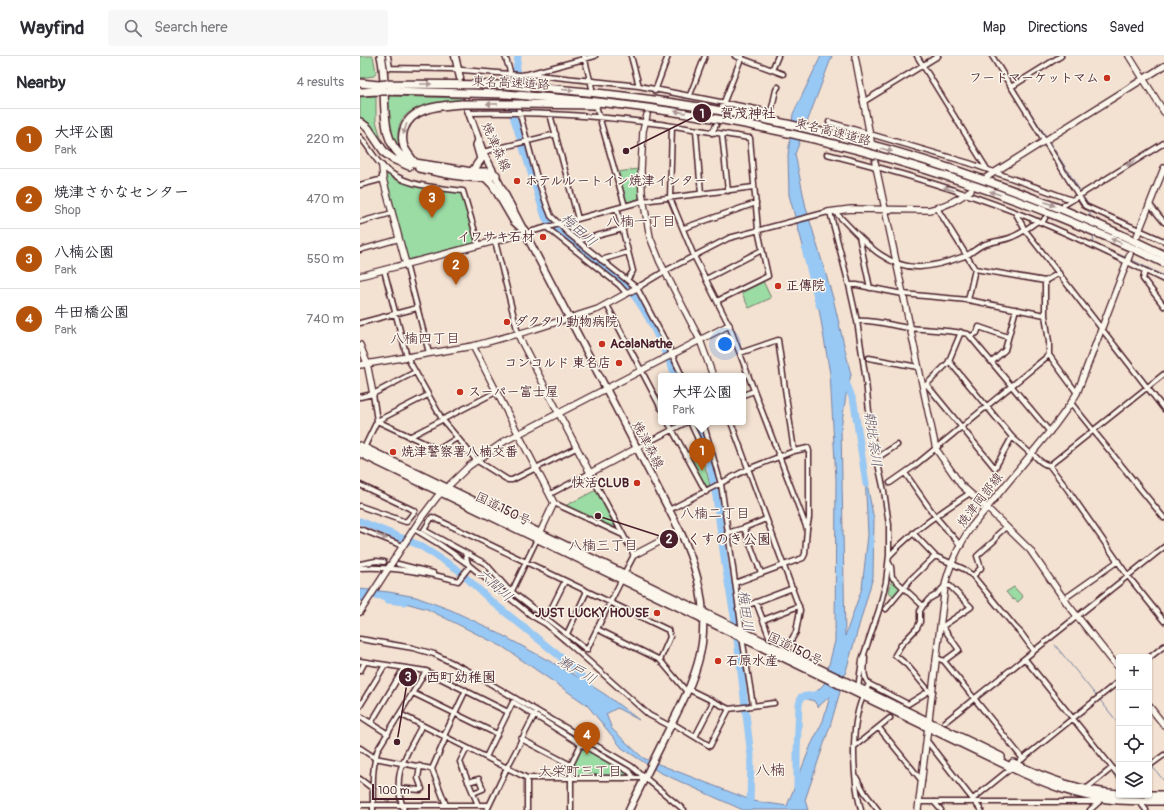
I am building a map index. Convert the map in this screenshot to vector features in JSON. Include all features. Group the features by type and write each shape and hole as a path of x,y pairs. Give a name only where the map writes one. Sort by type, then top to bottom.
{"highway":[{"path":"377,56 382,77 382,112 385,138 396,156 412,164 472,172 489,172 496,175"},
{"path":"381,56 385,76 387,132 395,150 412,164"},
{"path":"360,84 378,88"},
{"name":"東名高速道路","path":"360,92 378,88 507,85 638,98 702,108 774,122 914,157 998,185 1074,214 1164,254"},
{"name":"東名高速道路","path":"387,88 506,94 600,102 693,114 774,130 911,165 1002,195 1083,227 1164,263"},
{"path":"412,164 404,147 402,139 403,131 410,118 425,110 464,103 636,106"},
{"path":"360,122 368,128 385,153 393,159 436,172 486,178 496,175"},
{"path":"472,172 481,159 477,145 479,140"},
{"path":"486,178 493,185 514,221 525,231"},
{"name":"国道150号","path":"361,451 741,633 1048,784 1099,800 1164,801"},
{"name":"国道150号","path":"1014,766 1060,783 1085,790 1116,794"},
{"path":"1152,794 1164,795"}],"main road":[{"path":"454,56 460,78"},
{"name":"焼津森線","path":"464,103 483,152 680,531 696,572 703,630 700,654 687,690 629,810"}],"street":[{"path":"388,56 390,68 458,70 511,75 528,74 585,57 595,56"},
{"path":"505,56 511,75"},
{"path":"631,56 639,86"},
{"path":"655,90 668,56"},
{"path":"690,95 705,56"},
{"path":"735,56 783,74"},
{"path":"772,70 778,56"},
{"path":"855,56 871,141"},
{"path":"917,56 987,169"},
{"path":"863,102 938,56"},
{"path":"992,56 1011,87 1047,139 1079,196 1088,207 1138,233 1164,241"},
{"path":"1011,87 1061,56"},
{"path":"1129,56 1164,112"},
{"path":"585,57 592,88"},
{"path":"722,107 741,57"},
{"path":"987,177 1164,66"},
{"path":"528,74 639,86 771,112 778,87"},
{"path":"520,75 518,102 519,113 551,216 578,241 637,287 681,373"},
{"path":"598,109 625,206"},
{"path":"469,113 503,112 550,114 645,122 750,138 758,230 768,276 717,301"},
{"path":"550,114 578,219"},
{"path":"647,115 645,122 641,170 643,201 650,237 665,271 700,340 712,373"},
{"path":"830,122 987,169 1072,200"},
{"path":"712,133 716,124"},
{"path":"672,126 670,198 684,228 694,256 729,325 806,529"},
{"path":"696,130 701,194"},
{"path":"483,152 556,134"},
{"path":"722,134 728,191"},
{"path":"360,138 382,166 396,177 408,182 463,191 479,245"},
{"path":"1064,204 1164,143"},
{"path":"827,154 876,164 1015,211 1164,280"},
{"path":"876,164 918,367 924,386 936,449 961,485 1030,550 1077,617 1116,664"},
{"path":"382,166 381,170 383,179 429,353"},
{"path":"1138,233 1164,168"},
{"path":"360,185 383,179"},
{"path":"360,276 495,241 525,231 578,219 643,201 754,187"},
{"path":"360,365 473,346 569,319 608,305 665,271 729,238 831,211 851,209 923,210 936,208 966,194 971,190"},
{"path":"684,228 756,203"},
{"path":"1150,205 1164,222"},
{"path":"617,208 633,272 627,280"},
{"path":"936,208 975,268 1045,281 1058,273"},
{"path":"831,211 879,254 896,263 920,267 930,266 966,256 981,246 1014,237 1045,218"},
{"path":"831,211 857,322 866,381 871,432 887,505 889,529 889,555 883,597 854,688"},
{"path":"1015,211 1025,230 1146,388 1164,409"},
{"path":"360,222 392,213"},
{"path":"546,227 628,293"},
{"path":"578,241 623,229"},
{"path":"859,235 870,288"},
{"path":"360,250 399,239"},
{"path":"495,241 518,333 576,448 634,556"},
{"path":"706,279 762,250"},
{"path":"602,260 628,252"},
{"name":"焼津岡部線","path":"918,810 929,725 931,691 942,626 945,586 952,564 968,531 1050,432 1077,393 1130,254"},
{"path":"968,300 975,268"},
{"path":"384,270 407,357 442,419 476,460 510,480 514,480 576,448"},
{"path":"1145,270 1143,280 1164,306"},
{"path":"1045,281 1045,315 1049,342 1049,355 1077,393"},
{"path":"849,285 857,285 903,294 968,300 1045,315"},
{"path":"608,305 658,402"},
{"path":"360,323 417,308"},
{"path":"992,362 1005,350 1016,309"},
{"path":"857,322 864,321 910,328 952,330 968,334 1050,432"},
{"path":"360,612 427,509 444,490 476,460 518,434 729,325"},
{"path":"971,336 976,333 979,327 1008,337"},
{"path":"924,386 949,361 961,332"},
{"path":"740,353 778,340 794,451"},
{"path":"360,345 367,363 377,421"},
{"path":"473,346 554,503 623,535"},
{"path":"890,483 936,449 1049,355"},
{"path":"869,358 918,367"},
{"path":"949,361 1012,437 1042,463 1049,465 1128,576 1164,621"},
{"path":"360,397 373,394 415,372"},
{"path":"1049,465 1164,374"},
{"path":"924,386 962,427 996,468 1012,437"},
{"path":"409,437 496,392"},
{"path":"746,395 754,392"},
{"path":"361,451 377,421 428,395"},
{"path":"1071,403 1164,518"},
{"path":"377,421 437,449 457,438"},
{"path":"670,425 707,491"},
{"path":"550,494 681,425"},
{"path":"686,456 700,448 691,425"},
{"path":"704,425 720,484 741,633 753,705"},
{"path":"731,425 799,606 800,612 796,632 789,644 769,636 756,602"},
{"path":"877,458 897,445"},
{"path":"669,510 748,469 794,451 808,448 809,518 806,529 805,554 803,558 735,583"},
{"path":"905,473 935,516 960,546"},
{"path":"360,485 415,512 406,522 360,506"},
{"path":"889,555 913,533 935,516 970,493"},
{"path":"512,590 554,503"},
{"path":"660,660 670,637 668,630 610,602 587,591 565,581 526,561 432,517 424,530 488,566 503,584 587,650 610,602 623,576 634,556 680,531"},
{"path":"727,533 766,519"},
{"path":"973,576 981,568 977,556 995,540 997,535 1006,527"},
{"path":"744,528 761,573"},
{"path":"360,529 403,545"},
{"path":"413,529 439,544 470,566 532,616 546,624 649,715 670,727 695,737 710,746 729,709"},
{"path":"913,533 935,556 964,569 973,576 1021,633 1034,651"},
{"path":"945,722 1164,547"},
{"path":"465,553 470,566"},
{"path":"886,609 903,588 935,556"},
{"path":"360,564 376,561 384,562"},
{"path":"1064,599 1118,561"},
{"path":"888,563 891,567 892,577 923,606"},
{"path":"398,564 431,572 438,576"},
{"path":"360,568 375,567 459,580 470,566"},
{"path":"546,619 565,581"},
{"path":"864,653 865,679 868,686 908,704 931,691 907,665 895,655 901,645 917,628 920,622 920,611 923,606 945,586 950,586 971,607 942,626 959,650 944,662"},
{"path":"738,609 793,588"},
{"path":"567,634 587,591"},
{"path":"763,620 799,606"},
{"path":"597,629 660,660 687,690 729,709 774,703"},
{"path":"360,639 406,647 434,654 467,670 631,766 646,776 684,810"},
{"path":"1152,656 1164,646"},
{"path":"937,658 944,662 1023,759"},
{"path":"1025,659 1116,773"},
{"path":"360,661 426,671 508,712"},
{"path":"360,671 366,662"},
{"path":"360,706 384,665"},
{"path":"371,723 404,668"},
{"path":"373,808 375,758 378,749 426,671"},
{"path":"975,800 1014,766 1116,683"},
{"path":"446,805 432,769 466,690"},
{"path":"413,693 497,734"},
{"path":"861,810 855,776 855,746 859,709 862,699"},
{"path":"486,757 513,702 630,772 634,778"},
{"path":"695,737 713,702"},
{"path":"360,805 373,808 404,808 446,805 478,805 488,808 521,739 537,710"},
{"path":"1152,710 1164,725"},
{"path":"400,714 527,778 634,778 646,776"},
{"path":"360,716 388,734"},
{"path":"855,746 890,718"},
{"path":"404,808 398,788 398,779 403,762 422,725"},
{"path":"879,728 922,781"},
{"path":"521,739 571,765"},
{"path":"927,741 975,800 981,810"},
{"path":"571,810 571,765 581,744"},
{"path":"360,748 375,758 403,762 432,769"},
{"path":"467,748 460,762 478,805"},
{"path":"1152,764 1164,755"},
{"path":"398,788 420,790 422,788 418,778 420,766"},
{"path":"1085,790 1112,768"},
{"path":"855,776 865,793 878,810"},
{"path":"527,778 527,810"},
{"path":"360,779 373,789"},
{"path":"468,782 479,779 483,789 473,793"},
{"path":"919,802 975,800 1099,800"},
{"path":"1090,810 1099,800"},
{"path":"1139,800 1146,810"},
{"path":"934,802 941,810"}],"green space":[{"path":"360,56 373,56 376,72 374,76 360,78"},
{"path":"376,96 376,121 384,148 369,124 360,118 360,97"},
{"path":"388,96 461,98 461,101 422,106 405,116 400,123 398,133 403,155 392,140 388,121"},
{"path":"638,169 639,197 638,199 628,202 625,200 618,172"},
{"path":"386,172 402,182 412,185 431,189 461,192 475,242 408,260 406,259 384,174"},
{"path":"763,281 771,298 749,308 741,292"},
{"path":"701,451 710,485 705,487 690,458"},
{"path":"596,490 615,527 612,528 565,506"},
{"path":"892,579 902,588 894,597 889,592"},
{"path":"1014,587 1023,597 1018,602 1014,599 1013,600 1006,592"},
{"path":"582,747 629,774 629,776 574,776 574,763"}],"water":[{"path":"821,56 832,56 795,154 806,208 833,298 851,375 846,395 841,428 845,636 862,588 868,535 865,473 874,520 873,577 831,723 805,800 808,810 743,810 659,772 622,748 587,705 503,647 427,609 384,597 360,601 360,589 416,597 451,610 489,628 573,674 606,695 639,720 617,708 606,714 612,729 643,758 753,801 787,806 811,745 823,721 830,696 818,707 814,701 801,697 813,695 824,684 835,641 836,479 830,374 817,297 789,195 788,155 793,114"}],"waterway":[{"name":"梅田川","path":"518,56 513,96 513,116 545,217 556,230 611,273 633,294 647,315 675,373"},
{"path":"995,57 1012,84"},
{"path":"1014,87 1046,136"},
{"path":"1049,141 1081,192"},
{"path":"1082,195 1088,204"},
{"path":"1089,209 1091,218"},
{"path":"1093,235 1094,244 1125,257"},
{"name":"朝比奈川","path":"805,249 819,305"},
{"path":"1130,259 1164,276"},
{"name":"朝比奈川","path":"845,379 854,403 866,484"},
{"name":"梅田川","path":"698,425 707,449 716,497 725,565 735,622 751,756 750,806"},
{"name":"六間川","path":"360,521 419,545 457,569 490,600 574,668 586,681 591,690"},
{"name":"瀬戸川","path":"360,594 382,596 388,600 404,602"},
{"path":"1055,645 1098,698"},
{"name":"朝比奈川","path":"797,787 799,705 801,697 820,694"},
{"path":"1100,700 1116,720"},
{"path":"1152,766 1164,781"}],"tunnel":[{"path":"647,115 655,91"}],"place":[{"name":"フードマーケットマム","path":"1107,78"},
{"name":"賀茂神社","path":"626,151"},
{"name":"ホテルルートイン焼津インター","path":"517,181"},
{"name":"八楠公園","path":"432,218"},
{"name":"イワサキ石材","path":"543,237"},
{"name":"焼津さかなセンター","path":"456,285"},
{"name":"正傳院","path":"778,286"},
{"name":"ダクタリ動物病院","path":"507,322"},
{"name":"AcalaNathe","path":"602,344"},
{"name":"コンコルド 東名店","path":"619,363"},
{"name":"スーパー富士屋","path":"460,392"},
{"name":"焼津警察署八楠交番","path":"393,452"},
{"name":"大坪公園","path":"702,471"},
{"name":"快活CLUB","path":"637,483"},
{"name":"くすのき公園","path":"598,516"},
{"name":"JUST LUCKY HOUSE","path":"657,613"},
{"name":"石原水産","path":"718,661"},
{"name":"西町幼稚園","path":"397,742"},
{"name":"牛田橋公園","path":"587,755"}],"district":[{"name":"八楠一丁目","path":"641,221"},
{"name":"八楠四丁目","path":"425,338"},
{"name":"八楠二丁目","path":"715,513"},
{"name":"八楠三丁目","path":"603,545"},
{"name":"八楠","path":"770,770"},
{"name":"大栄町三丁目","path":"580,771"}]}
